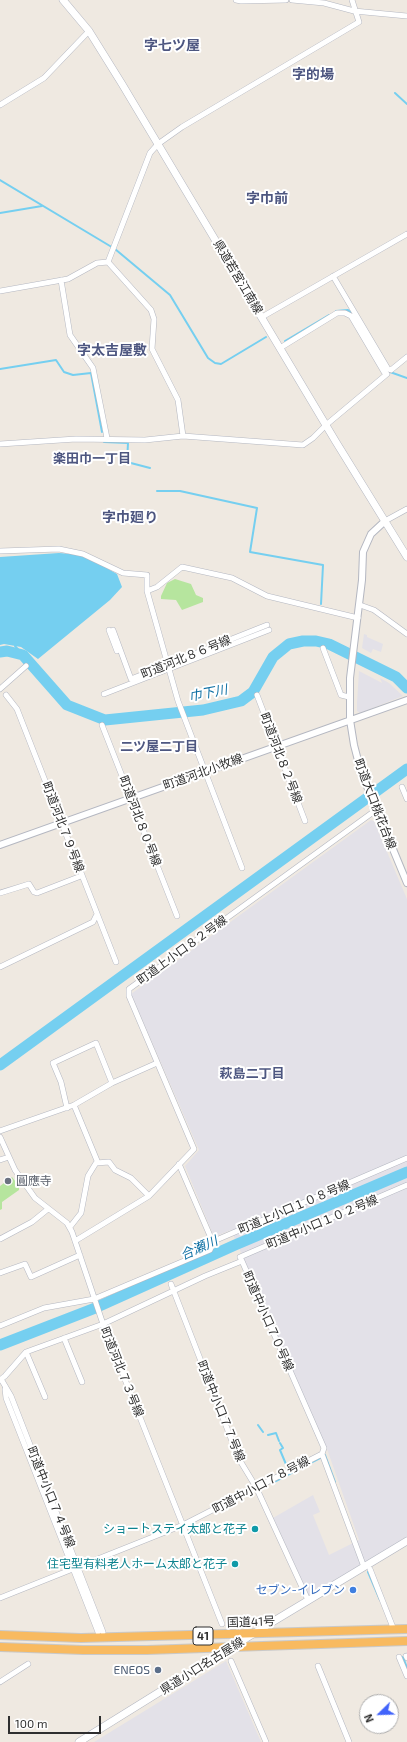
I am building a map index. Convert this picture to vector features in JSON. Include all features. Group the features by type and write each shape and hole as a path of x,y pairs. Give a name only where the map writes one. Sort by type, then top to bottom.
{"highway":[{"name":"国道41号","path":"0,1635 81,1638 407,1629"},
{"name":"国道41号","path":"0,1647 115,1650 407,1641"}],"main road":[{"name":"県道若宮江南線","path":"63,0 89,31 407,557"},
{"name":"県道小口名古屋線","path":"78,1742 308,1600 367,1568 407,1541"}],"street":[{"path":"236,0 286,0"},
{"path":"292,0 324,3 354,12 407,16"},
{"path":"108,262 150,153 158,144 182,127 359,22 354,12 352,0"},
{"path":"0,104 44,78 89,31"},
{"path":"262,317 407,234"},
{"path":"0,290 68,279 97,264 108,262"},
{"path":"108,262 151,310 154,319 152,349 178,400 183,436"},
{"path":"333,276 388,369 391,370 407,357"},
{"path":"61,280 70,335 93,368 107,438"},
{"path":"0,444 107,438 145,440 183,436 303,445 387,374 351,316 345,313 337,314 280,348"},
{"path":"385,521 407,509"},
{"name":"町道大口桃花台線","path":"385,521 371,534 365,547 360,605 352,665 350,720 355,753 376,810 405,872 407,883"},
{"path":"0,551 59,549 83,554 123,573 147,575 147,591 180,709 242,868"},
{"path":"147,591 157,588 182,567 232,578 267,596 358,618"},
{"path":"360,605 374,610 407,634"},
{"path":"104,694 268,628"},
{"name":"町道河北８６号線","path":"130,684 111,630 131,679 168,667"},
{"path":"323,648 341,695 350,697"},
{"path":"0,689 26,666"},
{"name":"町道河北７９号線","path":"6,695 17,709 96,916 116,962"},
{"name":"町道河北８２号線","path":"257,695 305,821"},
{"name":"町道河北小牧線","path":"0,845 407,700"},
{"name":"町道河北８０号線","path":"102,725 177,916"},
{"path":"402,788 407,799"},
{"name":"町道上小口８２号線","path":"179,1164 194,1149 129,996 129,989 376,810"},
{"path":"0,893 29,884 34,892 37,893 81,876"},
{"path":"0,968 93,922 96,916"},
{"path":"67,1108 61,1082 53,1062 96,1043 112,1083"},
{"path":"0,1131 74,1105 112,1083 157,1063"},
{"path":"74,1105 98,1163"},
{"path":"0,1137 15,1170 35,1198 70,1227 81,1213 88,1176 92,1168 98,1163 109,1162 115,1170 131,1178 149,1196"},
{"path":"0,1160 9,1156"},
{"name":"町道上小口１０８号線","path":"214,1241 407,1158"},
{"path":"0,1326 44,1308 94,1300 210,1250 214,1241 211,1238 179,1164 149,1196 75,1241"},
{"name":"町道中小口１０２号線","path":"242,1261 240,1257 407,1185"},
{"path":"0,1239 32,1222 48,1209"},
{"name":"町道河北７３号線","path":"70,1227 103,1324 222,1624"},
{"path":"0,1273 25,1264 31,1277 80,1255"},
{"name":"町道中小口７０号線","path":"0,1380 26,1352 103,1324 174,1292 205,1276 242,1261 324,1448 322,1454 367,1568 394,1630"},
{"name":"町道中小口７７号線","path":"171,1284 239,1458 256,1487 308,1600"},
{"path":"64,1338 82,1382"},
{"path":"26,1352 45,1397"},
{"name":"町道中小口７４号線","path":"0,1380 4,1385 6,1398 101,1632"},
{"name":"町道中小口７８号線","path":"0,1598 183,1525 322,1454"},
{"path":"399,1657 407,1676"},
{"path":"231,1661 266,1742"},
{"path":"0,1682 28,1664"},
{"path":"318,1666 349,1742"}],"shaded area":[{"path":"364,634 367,635 367,637 383,644 381,652 373,649 371,653 362,648"},
{"path":"359,671 382,683 380,678 389,683 403,696 360,713 357,711"},
{"path":"371,820 374,821 407,899 407,1537 311,1595 308,1594 273,1518 313,1495 320,1512 313,1515 329,1555 359,1540 327,1449 231,1230 214,1237 185,1166 199,1150 131,994"},
{"path":"226,1661 261,1742 94,1742"}],"green space":[{"path":"175,579 191,584 196,595 203,598 203,602 182,610 176,600 161,599 167,583"},
{"path":"12,1177 19,1186 19,1190 2,1202 2,1209 0,1210 0,1186"}],"water":[{"path":"59,553 84,555 117,574 122,587 110,600 38,659 21,647 4,644 0,645 0,557"}],"waterway":[{"path":"395,93 407,104"},
{"path":"0,180 115,249 170,295 208,358 215,363 221,364 266,337"},
{"path":"0,213 42,206"},
{"path":"336,311 348,310 353,315"},
{"path":"285,341 329,315"},
{"path":"0,369 56,360 64,372 73,375 91,373 102,432"},
{"path":"390,372 407,378"},
{"path":"104,442 128,443 127,462 150,468"},
{"path":"157,491 180,491 257,508 250,552 323,565 321,604"},
{"name":"巾下川","path":"0,652 7,651 23,655 67,705 105,720 203,710 241,701 253,692 273,657 289,644 303,641 316,641 329,644 396,677 407,688"},
{"name":"巾下川","path":"15,646 23,655"},
{"path":"0,1065 407,769"},
{"name":"合瀬川","path":"0,1345 95,1308 235,1245 407,1172"},
{"path":"258,1425 263,1432"},
{"path":"268,1435 276,1433 279,1441"},
{"path":"280,1443 283,1448 280,1450 288,1469"},
{"path":"325,1455 335,1482"},
{"path":"272,1483 320,1458"},
{"path":"368,1572 380,1600"},
{"path":"403,1657 407,1668"}],"place":[{"name":"圓應寺","path":"8,1181"},
{"name":"ショートステイ太郎と花子","path":"255,1529"},
{"name":"住宅型有料老人ホーム太郎と花子","path":"235,1564"},
{"name":"セブン-イレブン","path":"353,1590"},
{"name":"ENEOS","path":"158,1670"}],"district":[{"name":"字七ツ屋","path":"172,45"},
{"name":"字的場","path":"313,74"},
{"name":"字巾前","path":"267,198"},
{"name":"字太吉屋敷","path":"112,350"},
{"name":"楽田巾一丁目","path":"92,459"},
{"name":"字巾廻り","path":"130,517"},
{"name":"二ツ屋二丁目","path":"159,747"},
{"name":"萩島二丁目","path":"252,1074"}]}
